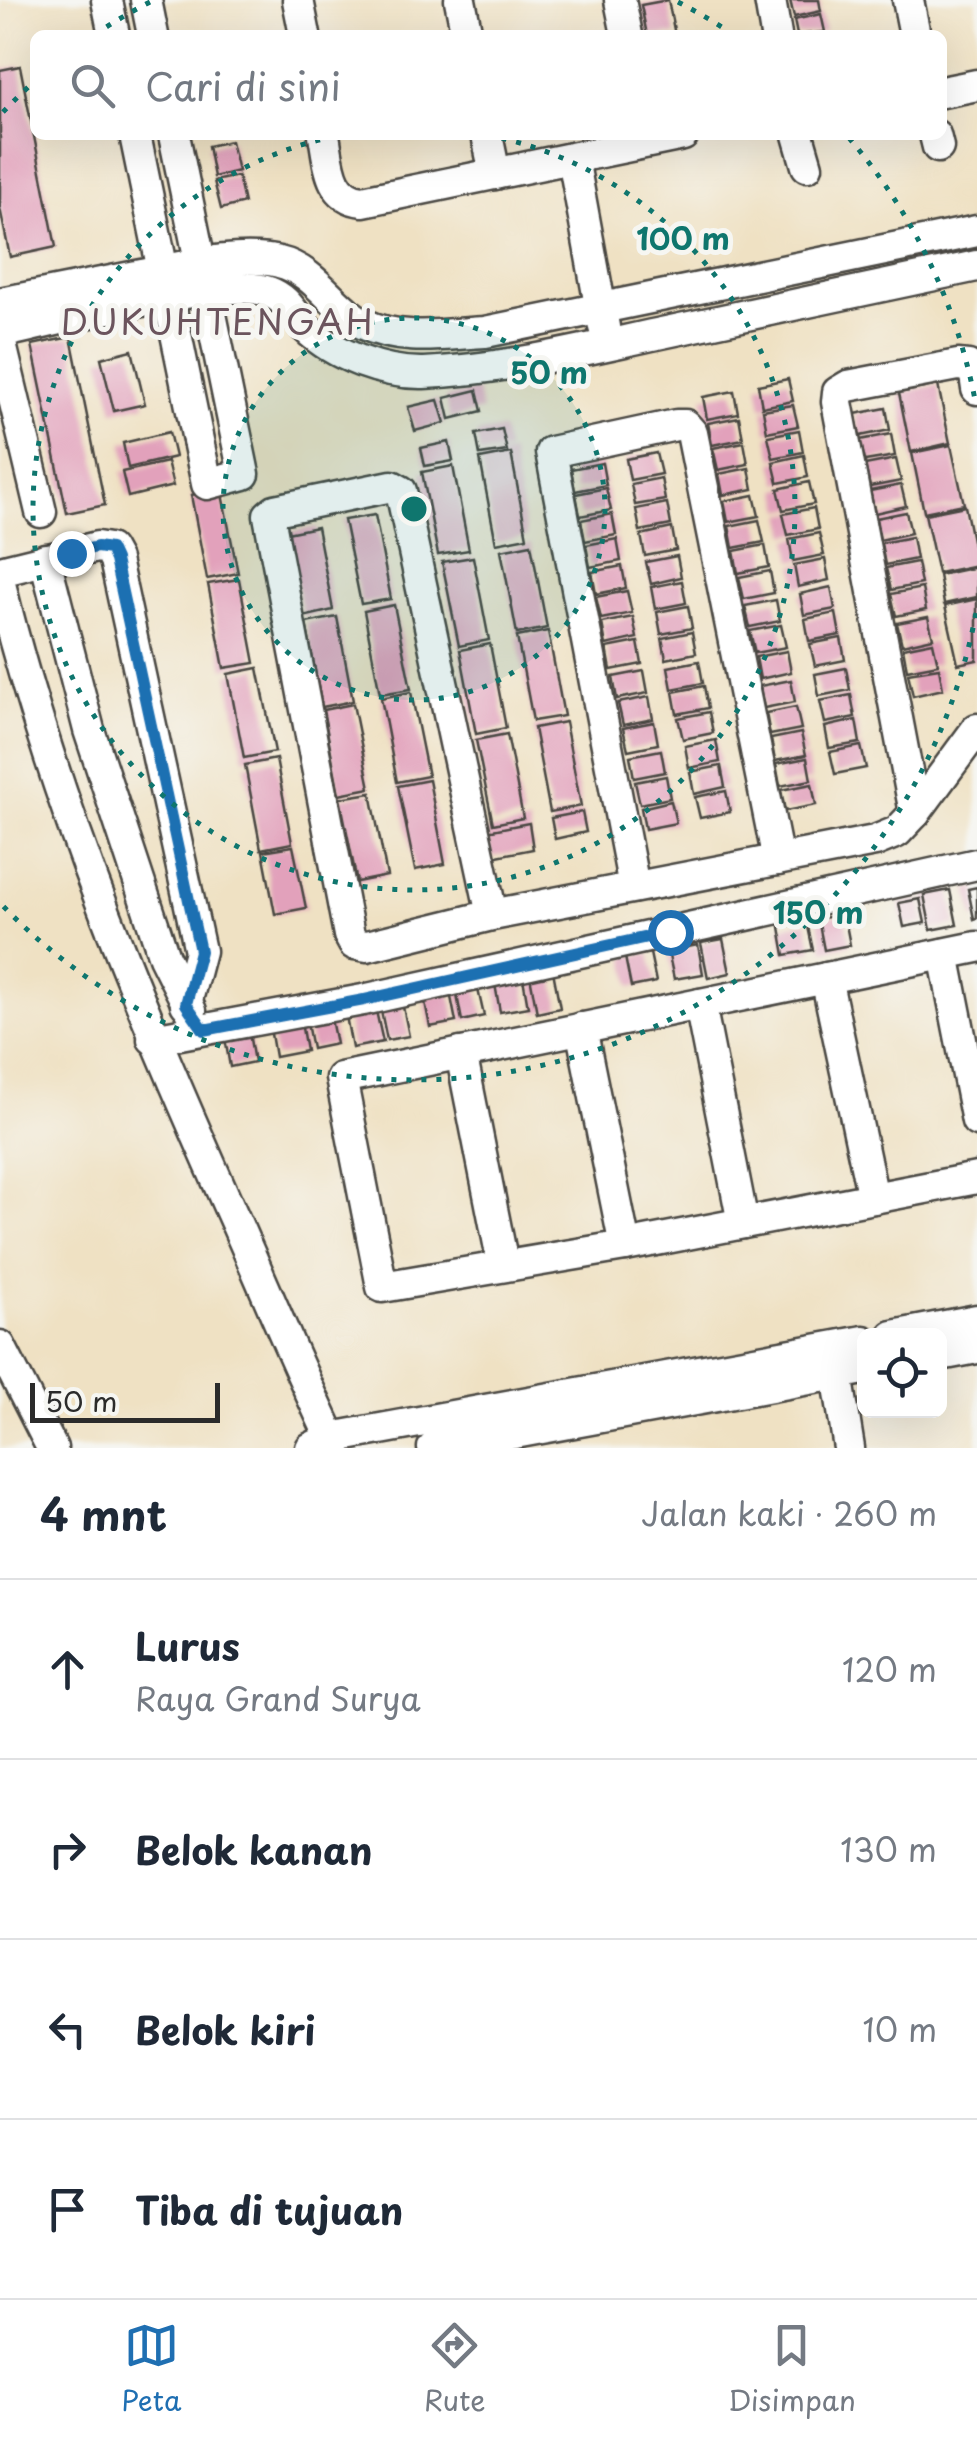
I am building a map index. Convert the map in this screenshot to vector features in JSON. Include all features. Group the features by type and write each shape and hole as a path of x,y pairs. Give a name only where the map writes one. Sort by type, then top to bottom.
{"street":[{"path":"107,0 113,30"},
{"path":"146,0 153,30"},
{"path":"298,0 303,30"},
{"path":"460,0 466,30"},
{"path":"620,0 626,30"},
{"path":"770,0 775,30"},
{"path":"908,0 915,30"},
{"path":"947,91 977,85"},
{"path":"136,140 207,484 244,474 175,140"},
{"path":"325,140 335,186 354,200 363,201 573,158 640,140"},
{"path":"488,140 495,174"},
{"path":"799,140 807,166"},
{"path":"573,158 606,345"},
{"path":"0,303 165,284 260,260 281,262 323,288 364,324 390,333 484,332 977,231"},
{"path":"203,276 266,290 291,306 299,320 333,350 422,373 606,345 977,266"},
{"path":"41,512 0,336 165,284"},
{"path":"915,814 838,392 848,386 958,364 968,366 977,389"},
{"path":"634,888 551,452 557,448 676,425 685,425 692,433 778,860"},
{"path":"492,915 402,491 392,486 274,510 270,521 348,934 354,944 367,946 492,915 875,841 897,832 915,814 977,729"},
{"path":"0,571 97,547 110,549 115,560 200,951 186,1004"},
{"path":"45,559 90,730 164,957 186,1004 204,1030"},
{"path":"0,584 10,668 153,1039 324,1445 844,1363"},
{"path":"153,1039 364,1000 977,864"},
{"path":"977,947 341,1078 382,1287 625,1246 977,1178"},
{"path":"944,954 977,1121"},
{"path":"826,978 872,1198"},
{"path":"700,1004 743,1223"},
{"path":"580,1028 625,1246"},
{"path":"461,1053 503,1264"},
{"path":"935,1328 977,1320"},
{"path":"0,1346 52,1448"},
{"path":"947,1354 977,1348"},
{"path":"432,1448 844,1363"},
{"path":"844,1363 849,1448"}],"building":[{"path":"668,0 674,30 646,30 641,5"},
{"path":"790,0 819,0 821,11 794,17"},
{"path":"821,14 825,30 796,30 794,20"},
{"path":"20,66 30,116 30,140 35,140 56,247 10,257 0,208 0,70"},
{"path":"231,141 238,171 214,177 208,146"},
{"path":"238,176 244,203 221,209 214,181"},
{"path":"71,337 105,505 67,513 32,345"},
{"path":"132,350 145,404 114,411 101,358"},
{"path":"788,379 793,401 762,407 758,385"},
{"path":"938,385 950,443 911,452 899,393"},
{"path":"477,390 482,411 450,419 445,398"},
{"path":"734,391 738,413 707,419 703,397"},
{"path":"438,400 445,423 415,431 408,407"},
{"path":"793,405 798,426 767,432 763,410"},
{"path":"886,408 890,430 860,436 855,414"},
{"path":"739,417 743,439 712,445 708,423"},
{"path":"502,429 507,451 480,455 476,434"},
{"path":"799,430 803,452 773,458 768,436"},
{"path":"169,432 175,457 128,468 123,443"},
{"path":"891,434 895,456 865,461 860,440"},
{"path":"449,442 453,461 425,466 421,448"},
{"path":"744,442 748,464 718,470 713,448"},
{"path":"951,445 964,504 924,512 912,453"},
{"path":"511,453 527,537 496,543 480,459"},
{"path":"656,453 661,474 630,480 626,459"},
{"path":"804,455 808,477 778,483 773,462"},
{"path":"896,459 901,481 870,487 865,465"},
{"path":"167,462 173,486 128,497 122,472"},
{"path":"602,463 606,485 575,491 571,469"},
{"path":"453,466 469,550 438,555 422,472"},
{"path":"749,468 753,489 723,495 719,474"},
{"path":"661,478 665,500 635,505 631,484"},
{"path":"809,482 814,504 783,510 778,489"},
{"path":"901,485 906,506 875,513 870,491"},
{"path":"606,488 611,510 580,516 576,494"},
{"path":"221,489 238,573 207,579 191,495"},
{"path":"754,495 759,516 728,522 724,501"},
{"path":"667,503 671,525 640,531 636,509"},
{"path":"965,506 977,565 938,573 925,514"},
{"path":"814,508 818,529 788,535 783,514"},
{"path":"906,512 911,533 880,540 876,518"},
{"path":"612,514 616,535 585,541 581,520"},
{"path":"375,515 391,599 361,604 344,520"},
{"path":"759,520 764,542 733,548 729,526"},
{"path":"317,527 333,610 303,617 287,533"},
{"path":"672,528 676,550 645,556 641,535"},
{"path":"819,533 824,555 793,561 789,539"},
{"path":"912,537 916,559 885,565 881,543"},
{"path":"617,539 621,561 590,567 586,545"},
{"path":"531,544 547,628 517,634 501,550"},
{"path":"765,545 769,567 738,573 734,551"},
{"path":"677,556 681,577 651,584 646,562"},
{"path":"473,557 489,640 459,646 442,562"},
{"path":"825,559 829,580 798,587 794,565"},
{"path":"917,562 921,584 891,590 886,568"},
{"path":"622,566 626,588 596,594 592,572"},
{"path":"977,567 977,597 944,604 939,575"},
{"path":"770,571 774,593 744,599 739,577"},
{"path":"239,579 255,663 224,668 208,584"},
{"path":"682,581 686,603 655,609 651,587"},
{"path":"831,587 835,609 804,615 800,594"},
{"path":"922,588 926,610 896,616 891,594"},
{"path":"627,591 632,613 601,619 596,597"},
{"path":"977,599 977,660 958,664 945,606"},
{"path":"776,600 780,621 750,627 745,606"},
{"path":"394,605 411,689 380,694 364,611"},
{"path":"688,606 692,628 661,634 657,612"},
{"path":"836,613 840,635 809,641 805,619"},
{"path":"337,617 353,701 322,707 306,623"},
{"path":"633,617 637,638 606,645 602,623"},
{"path":"928,617 933,638 902,645 897,623"},
{"path":"781,625 786,647 755,653 750,631"},
{"path":"548,631 564,716 533,721 517,637"},
{"path":"692,632 696,653 666,659 662,638"},
{"path":"841,638 845,660 815,666 810,644"},
{"path":"638,642 642,664 611,670 607,648"},
{"path":"933,642 938,664 907,670 903,648"},
{"path":"490,644 506,728 476,734 460,650"},
{"path":"787,651 791,672 760,679 756,657"},
{"path":"699,661 703,683 672,689 668,667"},
{"path":"258,668 275,752 244,758 228,674"},
{"path":"846,668 850,690 819,696 815,674"},
{"path":"939,668 943,689 913,696 908,673"},
{"path":"644,671 648,693 617,699 613,677"},
{"path":"791,680 795,702 764,708 760,686"},
{"path":"704,686 708,708 677,714 673,692"},
{"path":"411,692 428,776 397,782 381,698"},
{"path":"851,695 855,717 825,723 820,701"},
{"path":"649,697 653,719 623,725 618,703"},
{"path":"353,704 370,788 339,794 323,710"},
{"path":"796,707 801,729 770,735 766,713"},
{"path":"709,712 713,733 683,739 678,718"},
{"path":"856,720 860,743 829,748 825,727"},
{"path":"565,722 581,806 550,812 534,728"},
{"path":"654,722 658,744 628,750 623,728"},
{"path":"801,733 806,755 775,761 771,739"},
{"path":"507,734 523,818 493,824 476,740"},
{"path":"716,740 720,762 689,768 685,746"},
{"path":"861,746 866,768 835,774 830,752"},
{"path":"661,750 665,772 634,778 630,756"},
{"path":"807,758 811,780 780,786 776,764"},
{"path":"276,759 292,843 261,849 245,765"},
{"path":"721,766 725,787 694,794 690,772"},
{"path":"666,776 670,798 640,804 635,782"},
{"path":"429,780 445,864 415,870 398,786"},
{"path":"812,784 816,805 785,811 781,790"},
{"path":"726,791 730,812 700,818 695,797"},
{"path":"371,793 387,876 357,882 340,798"},
{"path":"671,801 676,823 645,829 641,808"},
{"path":"582,812 586,832 555,839 551,818"},
{"path":"529,823 533,849 492,857 487,831"},
{"path":"293,846 306,908 275,914 263,851"},
{"path":"977,887 977,918 974,919 968,889"},
{"path":"950,890 957,925 931,930 924,895"},
{"path":"920,899 925,923 904,927 899,903"},
{"path":"844,914 850,945 824,950 818,919"},
{"path":"807,922 813,950 785,955 780,927"},
{"path":"723,939 730,973 708,978 701,943"},
{"path":"698,945 703,974 674,979 668,951"},
{"path":"650,953 656,982 631,987 625,957"},
{"path":"553,971 560,1008 537,1013 530,976"},
{"path":"523,978 528,1007 500,1012 495,984"},
{"path":"477,985 484,1016 462,1021 456,990"},
{"path":"450,992 456,1022 430,1027 424,997"},
{"path":"402,1002 409,1036 387,1040 380,1006"},
{"path":"376,1011 383,1042 352,1048 346,1016"},
{"path":"331,1019 336,1044 312,1049 307,1023"},
{"path":"301,1022 306,1051 275,1057 270,1028"},
{"path":"249,1033 254,1062 230,1067 225,1038"}],"district":[{"name":"DUKUHTENGAH","path":"218,320"}],"route":[{"path":"71,553 97,547 110,549 115,560 200,951 186,1004 204,1030 364,1000 670,932"}]}
